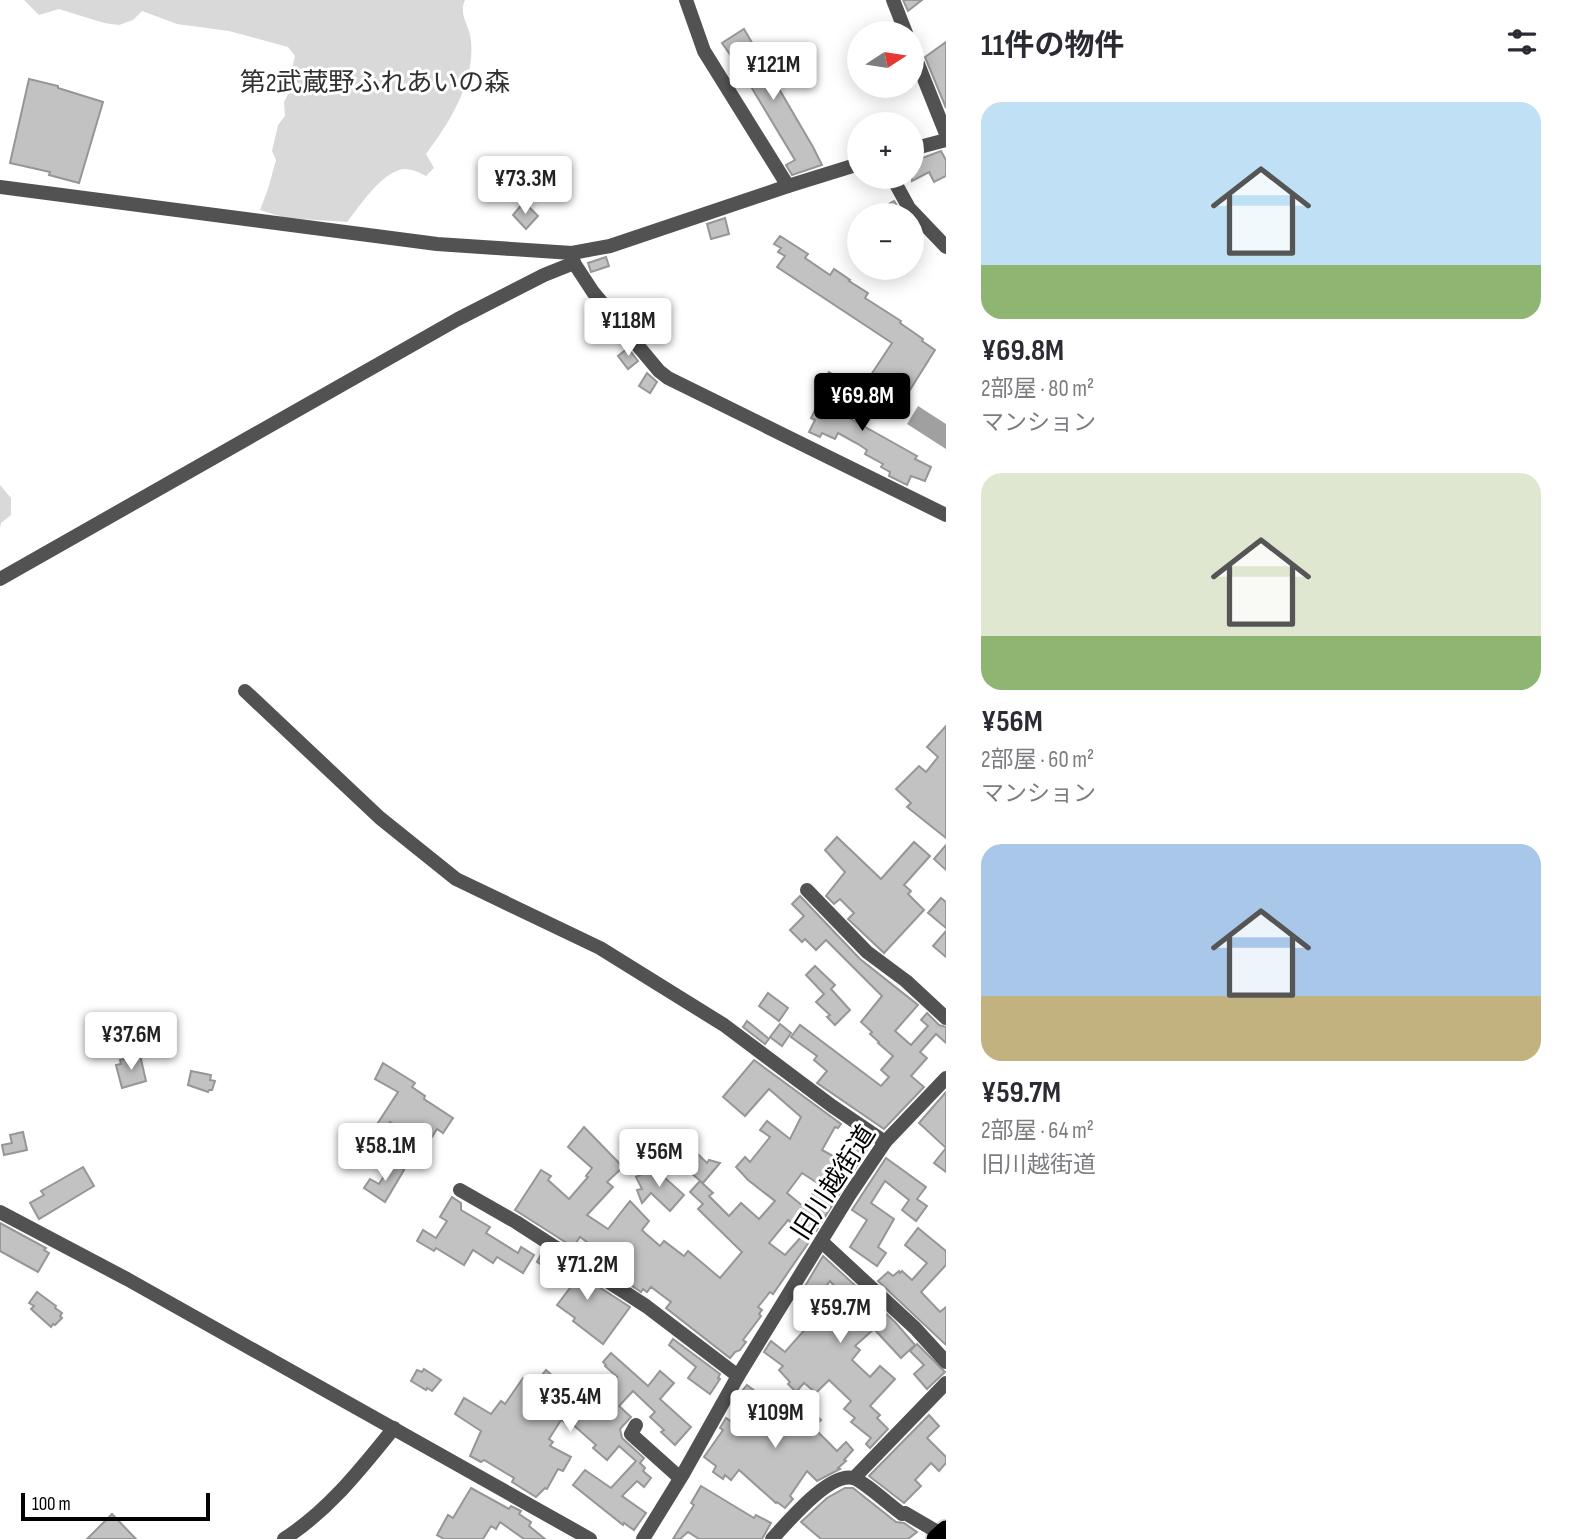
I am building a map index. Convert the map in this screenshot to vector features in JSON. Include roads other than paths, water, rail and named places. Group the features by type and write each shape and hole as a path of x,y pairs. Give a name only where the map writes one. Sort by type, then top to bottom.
{"street":[{"path":"686,0 704,51 788,186"},
{"path":"892,0 900,21"},
{"path":"924,79 946,134"},
{"path":"924,146 946,140"},
{"path":"0,579 458,319 573,258 847,168"},
{"path":"0,187 437,244 573,258"},
{"path":"899,189 909,208 946,247"},
{"path":"573,258 593,292 659,371 668,378 946,515"},
{"path":"245,691 380,818 456,879 480,893 576,935 610,955 724,1025 832,1107 885,1142"},
{"path":"807,890 867,952 906,981 946,1018"},
{"name":"旧川越街道","path":"643,1539 738,1376 850,1194 885,1142 946,1077"},
{"path":"460,1190 516,1222 646,1306 738,1376"},
{"path":"0,1212 127,1279 590,1539"},
{"path":"822,1242 915,1328 946,1362"},
{"path":"854,1478 946,1382"},
{"path":"636,1425 631,1434 680,1478"},
{"path":"284,1539 332,1502 351,1483 394,1428"},
{"path":"772,1539 814,1496 842,1478 854,1478 902,1514 905,1513 941,1534"}],"park label":[{"name":"第2武蔵野ふれあいの森","path":"375,82"}]}
